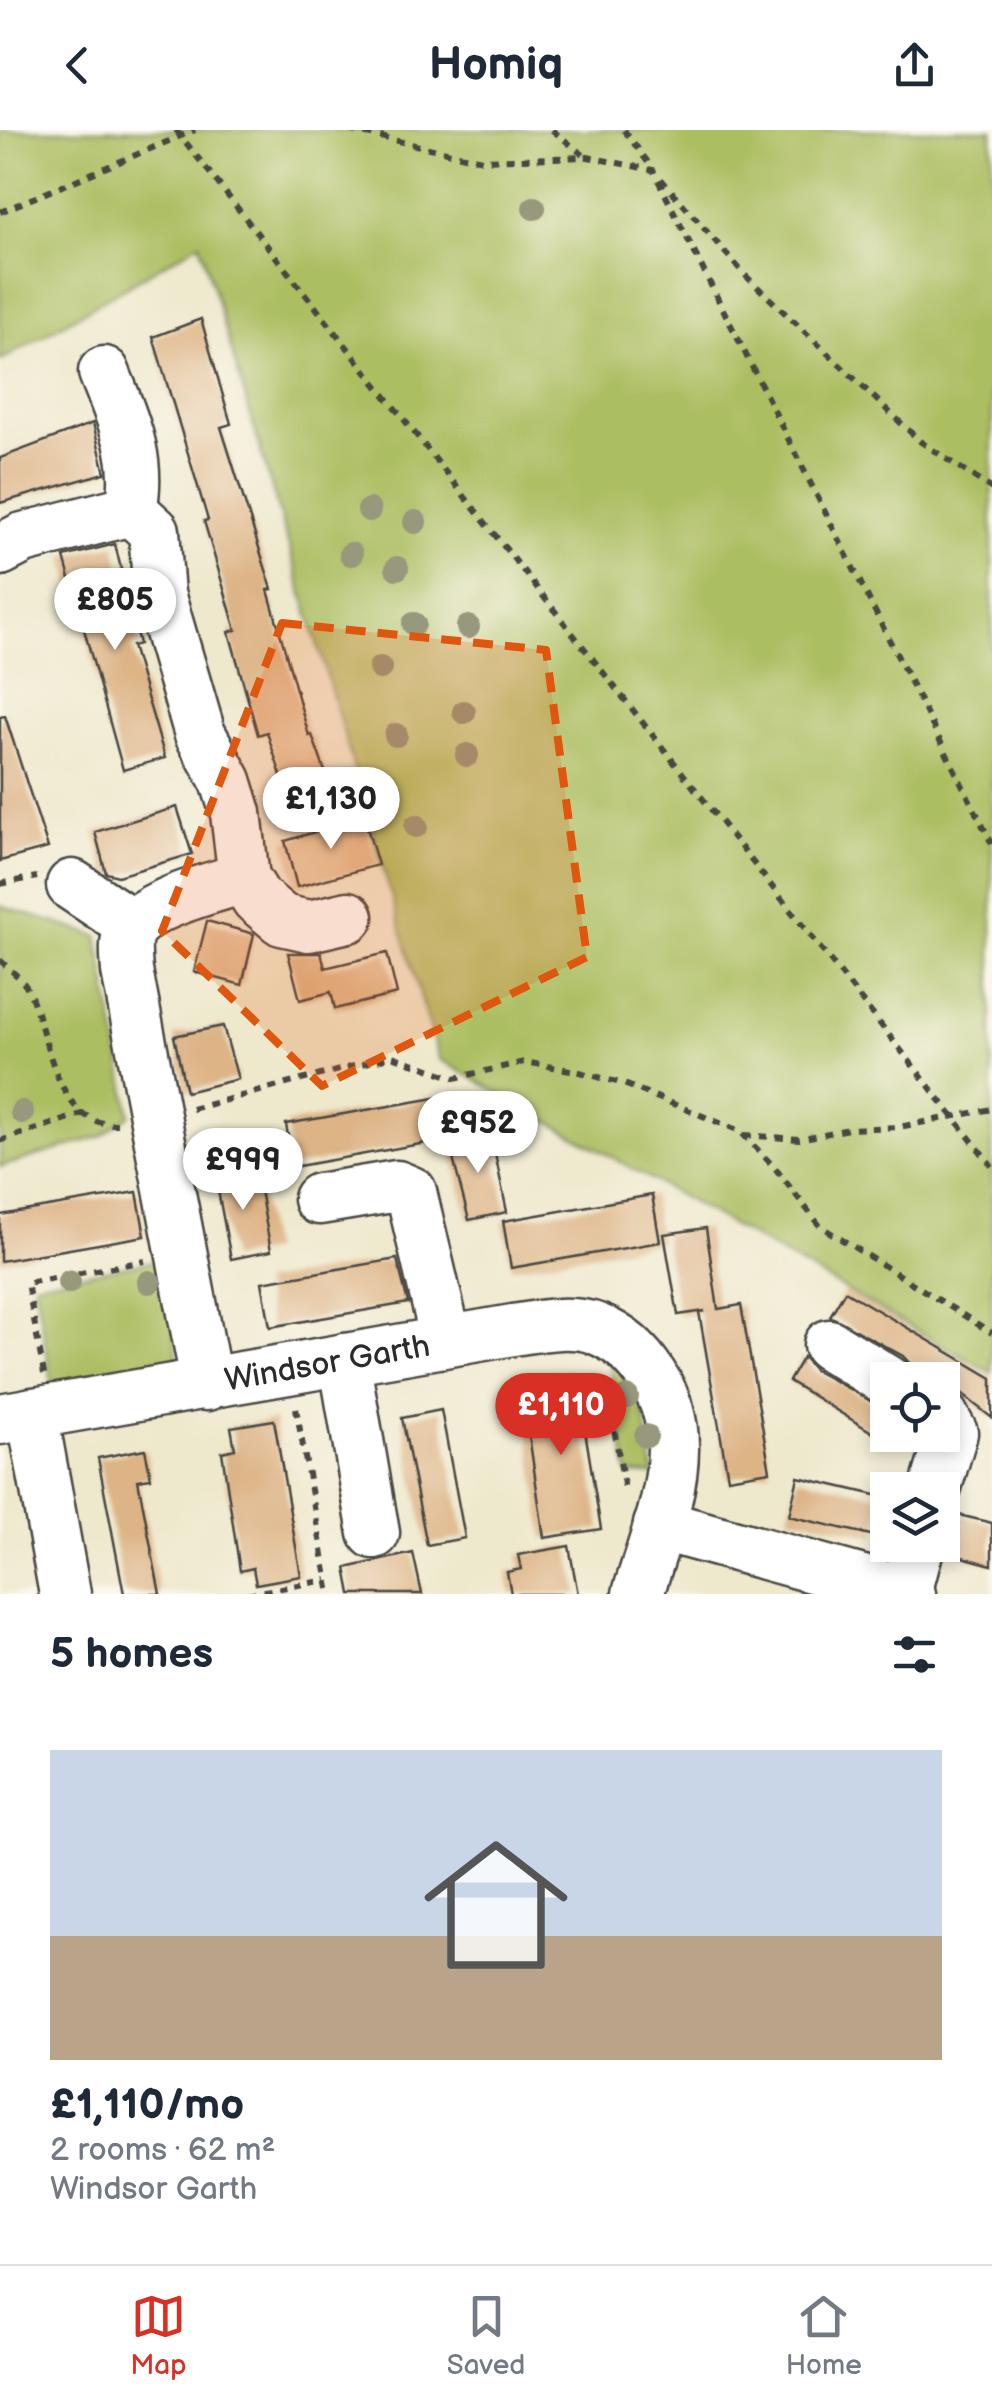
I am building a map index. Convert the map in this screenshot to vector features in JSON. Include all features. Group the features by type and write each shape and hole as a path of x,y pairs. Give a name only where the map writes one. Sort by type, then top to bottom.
{"street":[{"path":"104,372 134,446 138,480 131,510"},
{"path":"0,550 23,538 131,510"},
{"path":"131,510 154,532 159,594 200,734 226,781 236,812 244,878 257,899 282,920 310,926 348,917"},
{"path":"207,1385 127,971 126,943 132,925 196,894 244,878"},
{"path":"72,885 132,925"},
{"path":"320,1199 397,1186 410,1192 446,1340"},
{"name":"Windsor Garth","path":"28,1414 446,1340 555,1324 597,1329"},
{"path":"597,1329 626,1348 654,1377 667,1408 673,1445 643,1516 638,1594"},
{"path":"829,1345 870,1370"},
{"path":"344,1359 374,1533"},
{"path":"28,1414 65,1594"},
{"path":"643,1516 908,1594 916,1562"}],"path":[{"path":"0,212 179,133 195,130"},
{"path":"349,130 482,160 588,158 653,170"},
{"path":"552,130 588,158"},
{"path":"624,130 653,170 744,275 921,442 992,489"},
{"path":"179,133 760,878 992,1166"},
{"path":"653,170 992,844"},
{"path":"0,960 27,987 60,1087 85,1113 108,1124 158,1116 392,1056 455,1078 524,1062 576,1071 624,1084 742,1135 799,1139 955,1118 992,1108"},
{"path":"0,1141 85,1113"},
{"path":"742,1135 775,1168 820,1226 992,1333"},
{"path":"28,1414 28,1282 183,1254"},
{"path":"597,1329 643,1516"},
{"path":"288,1370 330,1594"},
{"path":"247,1594 328,1580"}],"highlighted area":[{"path":"282,623 546,650 587,957 322,1086 162,931"}],"green space":[{"path":"0,130 992,130 992,1373 439,1059 200,243 0,361"},
{"path":"0,906 98,936 130,1115 102,1136 0,1167"},
{"path":"164,1259 178,1361 173,1367 53,1387 34,1283"},
{"path":"610,1367 618,1367 640,1394 654,1475 628,1474"}],"building":[{"path":"201,319 231,424 221,427 272,589 268,590 309,736 312,735 327,777 286,791 267,732 258,735 229,632 236,630 204,521 208,520 153,337"},
{"path":"93,423 105,473 0,503 0,458"},
{"path":"115,544 139,644 132,646 165,758 123,770 64,557"},
{"path":"5,716 48,848 0,861 0,717"},
{"path":"177,807 192,854 118,876 106,873 95,832"},
{"path":"364,817 378,865 297,887 285,841"},
{"path":"207,921 254,934 242,985 194,972"},
{"path":"288,953 321,953 325,968 387,953 397,994 335,1009 331,992 300,1000"},
{"path":"223,1026 238,1079 186,1092 174,1036"},
{"path":"441,1097 448,1139 293,1167 286,1124"},
{"path":"491,1134 507,1212 469,1220 448,1139"},
{"path":"256,1168 271,1251 231,1259 215,1175"},
{"path":"137,1192 145,1236 0,1261 0,1215"},
{"path":"652,1195 660,1242 511,1268 503,1221"},
{"path":"706,1228 718,1309 741,1305 770,1471 728,1478 699,1312 705,1311 678,1315 664,1234"},
{"path":"397,1259 408,1303 270,1327 262,1282"},
{"path":"845,1291 992,1378 992,1418 960,1393 960,1362 910,1362 830,1316"},
{"path":"803,1357 814,1370 870,1400 870,1431 789,1381"},
{"path":"576,1375 601,1529 544,1538 523,1394 538,1392 536,1381"},
{"path":"441,1410 465,1538 427,1545 402,1418"},
{"path":"274,1420 301,1576 256,1584 253,1568 240,1571 222,1452 235,1449 231,1427"},
{"path":"145,1449 151,1478 138,1480 160,1594 124,1594 98,1458"},
{"path":"798,1477 870,1494 870,1535 789,1516"},
{"path":"960,1515 992,1523 992,1565 960,1556"},
{"path":"569,1546 578,1594 511,1594 507,1572 521,1569 518,1555"},
{"path":"413,1553 422,1594 351,1594 346,1568"}]}
